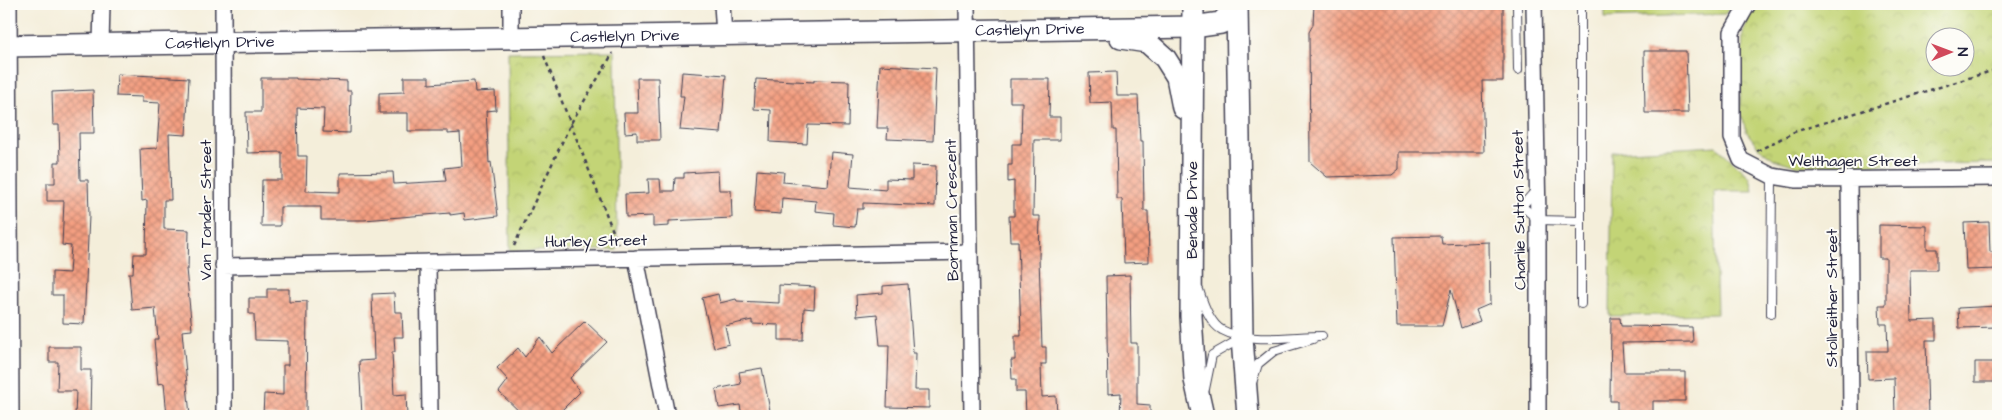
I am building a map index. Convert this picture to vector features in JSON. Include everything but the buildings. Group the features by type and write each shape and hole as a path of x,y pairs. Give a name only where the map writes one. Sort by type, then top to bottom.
{"street":[{"path":"9,4 7,46 7,260 10,416"},
{"path":"101,45 102,4"},
{"name":"Van Tonder Street","path":"223,4 224,416"},
{"path":"511,4 511,39"},
{"path":"722,4 724,36"},
{"name":"Bornman Crescent","path":"967,4 972,416"},
{"name":"Benade Drive","path":"1193,4 1191,316 1195,380 1203,416"},
{"name":"Charlie Sutton Street","path":"1534,4 1538,220 1538,416"},
{"path":"1741,160 1732,138 1732,32 1748,4"},
{"path":"1236,5 1242,338 1247,410"},
{"name":"Castlelyn Drive","path":"7,46 1193,28 1221,22 1236,5"},
{"path":"1066,30 1147,42 1165,58 1177,77 1192,160"},
{"name":"Welthagen Street","path":"1741,160 1772,176 1797,180 1998,178"},
{"name":"Stollreither Street","path":"1849,179 1850,416"},
{"name":"Hurley Street","path":"223,266 970,252"},
{"path":"630,258 667,416"},
{"path":"428,262 430,416"}],"lane":[{"path":"1517,4 1518,70"},
{"path":"1581,4 1581,304"},
{"path":"1771,314 1772,176"},
{"path":"1192,213 1196,274 1204,305 1220,330 1242,338 1322,336 1274,351 1258,364 1247,410"},
{"path":"1538,220 1581,222"},
{"path":"1208,416 1205,383 1212,355 1242,338"}],"path":[{"path":"508,260 570,123 623,37"},
{"path":"537,38 570,123 630,258"},
{"path":"1741,160 1794,132 1998,69"}],"green space":[{"path":"1605,4 1733,4 1725,14 1605,18"},
{"path":"1762,4 1998,4 1998,163 1796,166 1774,159 1759,148 1746,131 1740,110 1743,33 1750,14"},
{"path":"615,51 617,250 510,251 508,52"},
{"path":"1716,146 1750,177 1753,191 1714,191 1717,314 1610,316 1612,152"}]}
